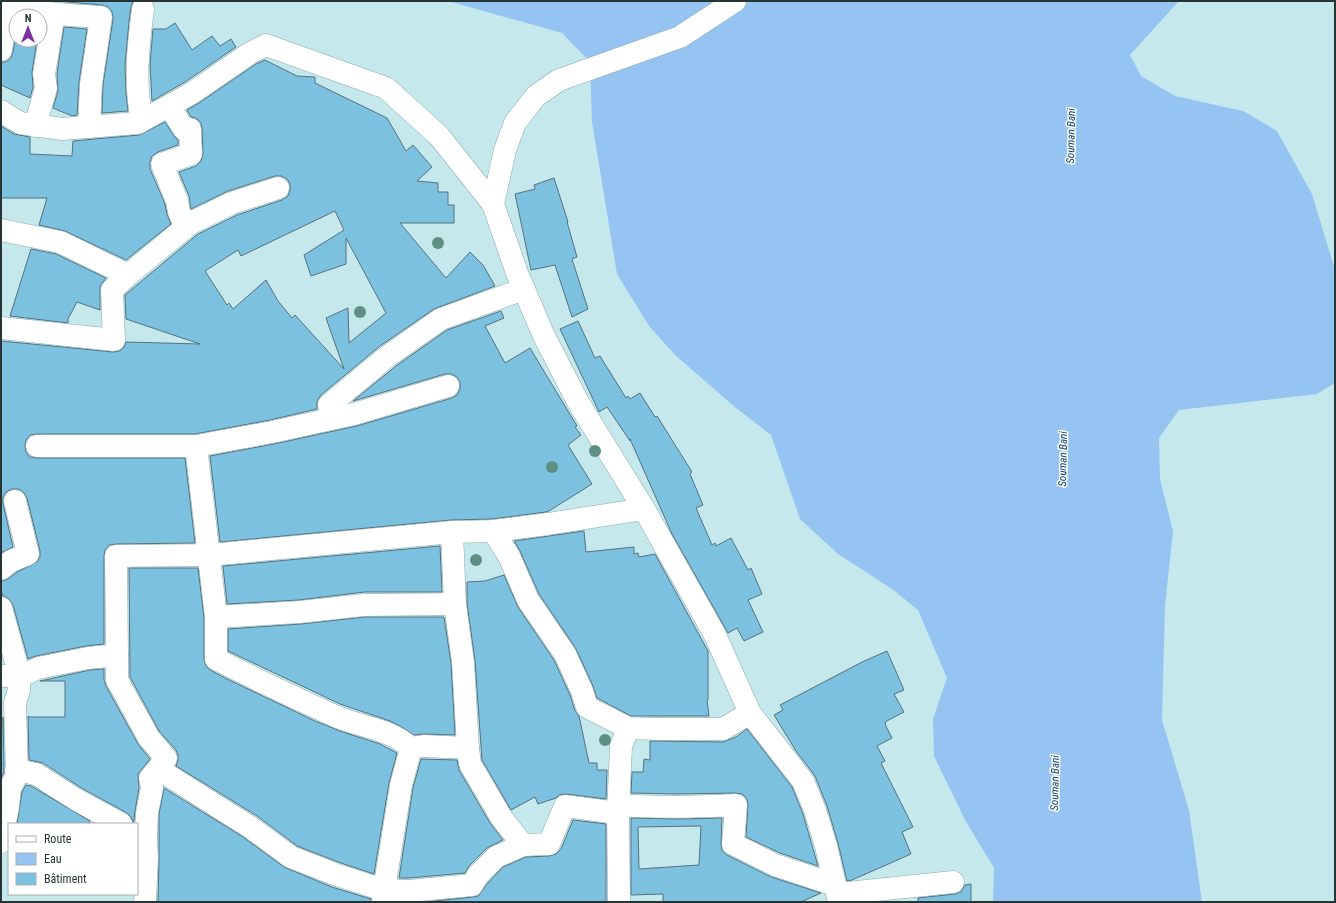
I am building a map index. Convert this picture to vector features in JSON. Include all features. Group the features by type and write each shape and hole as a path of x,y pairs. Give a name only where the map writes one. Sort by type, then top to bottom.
{"street":[{"path":"493,204 505,150 515,123 536,96 559,80 680,37 735,1"},
{"path":"1,50 6,2 54,14 101,16 91,84 89,127"},
{"path":"142,120 138,105 138,44 143,9"},
{"path":"35,126 46,88 44,74 54,14"},
{"path":"1,111 20,123 62,129 138,123 192,93 250,53 266,45 386,88 439,136 493,204 517,273 544,336 578,402 644,509 714,635 750,713 803,781 818,817 837,894"},
{"path":"169,106 184,129 190,129 191,154 162,164 177,201 179,212 186,227"},
{"path":"1,328 114,340 112,290 128,275 191,223 232,203 278,188"},
{"path":"1,230 60,242 128,275"},
{"path":"332,419 329,405 388,356 440,319 524,289"},
{"path":"37,446 196,446 272,432 354,414 448,386"},
{"path":"196,446 216,616 216,659 336,716 375,729 404,741 411,748"},
{"path":"1,569 12,561 28,554 15,501"},
{"path":"144,902 147,858 142,835 152,788 150,778 166,758 148,738 117,680 116,556 210,555 452,532 493,531 644,509"},
{"path":"493,531 509,556 528,600 565,654 582,691 587,707 628,728 723,728 750,713"},
{"path":"452,532 455,604 463,662 470,764 502,817 523,845"},
{"path":"216,616 300,612 364,605 455,604"},
{"path":"1,608 11,677"},
{"path":"11,677 38,668 88,658 117,655"},
{"path":"1,842 10,788 17,775 9,741 14,724 15,703 19,690 19,680 11,677"},
{"path":"619,902 618,809 621,746 628,728"},
{"path":"411,748 423,746 468,748"},
{"path":"384,896 401,785 411,748"},
{"path":"158,769 250,827 291,857 384,896 409,891 472,885 478,875 496,857 523,845 549,844 565,806 618,809 736,804 733,844 837,894 953,882"},
{"path":"16,770 36,774 77,800 119,823"}],"water":[{"name":"Souman Bani","path":"448,1 1179,1 1130,55 1141,76 1175,96 1243,111 1277,131 1312,194 1335,270 1335,383 1317,394 1179,410 1159,438 1160,479 1173,531 1165,606 1162,720 1189,810 1202,902 993,902 994,868 965,820 934,756 933,719 947,678 918,610 892,589 838,554 800,519 771,435 736,408 675,355 649,326 617,274 592,122 590,62 562,33"}],"building":[{"path":"56,1 133,1 129,22 125,64 128,111 102,113 103,85 113,19 112,12 108,7 102,5"},
{"path":"175,23 192,50 212,36 220,46 231,39 236,47 185,82 152,101 150,65 153,29 166,29"},
{"path":"64,27 87,29 79,82 77,115 72,116 53,108 58,91 57,74"},
{"path":"14,48 36,48 32,72 33,87 30,98 1,85 2,62 6,62 11,58"},
{"path":"265,60 297,76 315,77 315,83 387,118 406,151 413,145 432,167 417,181 438,183 438,192 448,192 448,205 454,205 454,223 400,223 446,278 470,252 483,265 495,286 434,309 380,346 321,395 317,401 317,409 270,420 195,434 30,435 26,440 25,446 26,452 30,457 185,458 195,543 109,545 105,550 104,556 104,644 86,646 28,659 13,605 9,599 3,596 1,581 8,579 17,572 37,562 40,557 40,551 27,498 19,489 12,489 6,492 3,497 3,504 13,547 1,553 1,341 113,352 120,351 126,342 200,344 126,319 125,295 198,234 237,215 282,200 288,196 290,184 287,179 281,176 275,176 228,191 191,209 189,196 179,172 196,166 201,161 203,154 201,123 196,118 191,117 187,110 256,64","holes":["335,211 344,230 304,255 311,276 346,264 346,238 386,313 349,343 348,308 326,318 344,369 295,315 292,318 278,301 266,280 233,309 229,303 227,305 205,271 238,250 241,256"]},
{"path":"165,122 178,140 178,145 158,152 152,156 150,169 165,204 171,224 126,260 65,231 39,225 47,198 1,198 1,126 14,134 30,137 30,154 72,156 73,141 139,135"},
{"path":"554,178 577,257 572,259 588,309 572,317 555,265 531,270 515,194 535,189 534,185"},
{"path":"31,249 56,254 106,278 100,286 100,310 77,302 68,319 68,323 10,316"},
{"path":"501,311 504,318 485,326 505,363 530,348 577,426 575,427 581,435 568,445 592,484 546,512 492,519 451,520 220,542 210,456 357,426 452,398 457,395 460,389 460,382 457,377 451,374 445,374 353,401 396,366 447,330"},
{"path":"578,321 595,358 600,356 626,398 628,396 630,399 640,393 655,417 657,416 692,472 690,474 703,505 696,508 712,545 715,543 716,546 731,538 748,570 751,568 762,594 748,600 763,632 744,641 737,628 728,633 672,534 630,439 630,441 607,407 599,412 560,329"},
{"path":"584,531 586,552 634,547 634,554 638,553 639,557 655,554 708,651 707,700 709,716 631,716 597,698 576,649 539,594 514,541"},
{"path":"440,546 442,592 364,592 299,600 227,604 223,566"},
{"path":"129,568 198,568 204,618 204,659 206,666 210,670 315,721 380,744 397,753 389,783 374,874 297,846 257,816 176,766 178,755 176,750 159,731 130,677"},
{"path":"504,575 518,607 554,660 570,695 575,711 579,716 589,763 597,763 597,770 607,770 606,799 566,794 559,795 556,798 538,804 535,797 511,810 482,760 475,661 467,603 467,582 485,581"},
{"path":"365,617 444,617 451,663 455,735 414,735 390,721 340,704 228,651 228,629 301,624"},
{"path":"887,651 904,690 894,694 904,712 885,722 892,738 877,746 885,761 881,763 913,827 902,832 911,854 847,881 827,806 815,776 796,751 774,715 783,710 780,705 862,662"},
{"path":"104,669 104,680 106,686 138,744 150,759 138,774 139,788 133,822 127,813 83,789 43,763 29,760 28,716 65,717 65,681 40,681 90,670"},
{"path":"3,717 4,773 1,778 1,726 3,726"},
{"path":"747,729 792,787 803,814 818,866 780,853 746,837 748,806 747,799 742,794 631,793 632,772 643,772 644,759 650,760 650,741 723,742 736,737"},
{"path":"421,759 457,760 459,770 490,823 503,840 487,848 469,866 465,873 399,878 413,788"},
{"path":"26,785 31,786 90,821 89,823 17,823 22,792"},
{"path":"164,788 243,837 284,867 332,887 371,899 371,902 158,902 159,814"},
{"path":"631,818 722,818 722,851 727,855 771,877 821,893 801,902 663,902 663,894 631,895","holes":["701,826 699,865 639,869 638,827"]},
{"path":"573,820 606,824 606,902 425,902 478,896 503,867 526,857 549,856 556,854 561,849"},
{"path":"971,884 971,902 918,902 918,898 961,892 965,885"}]}
